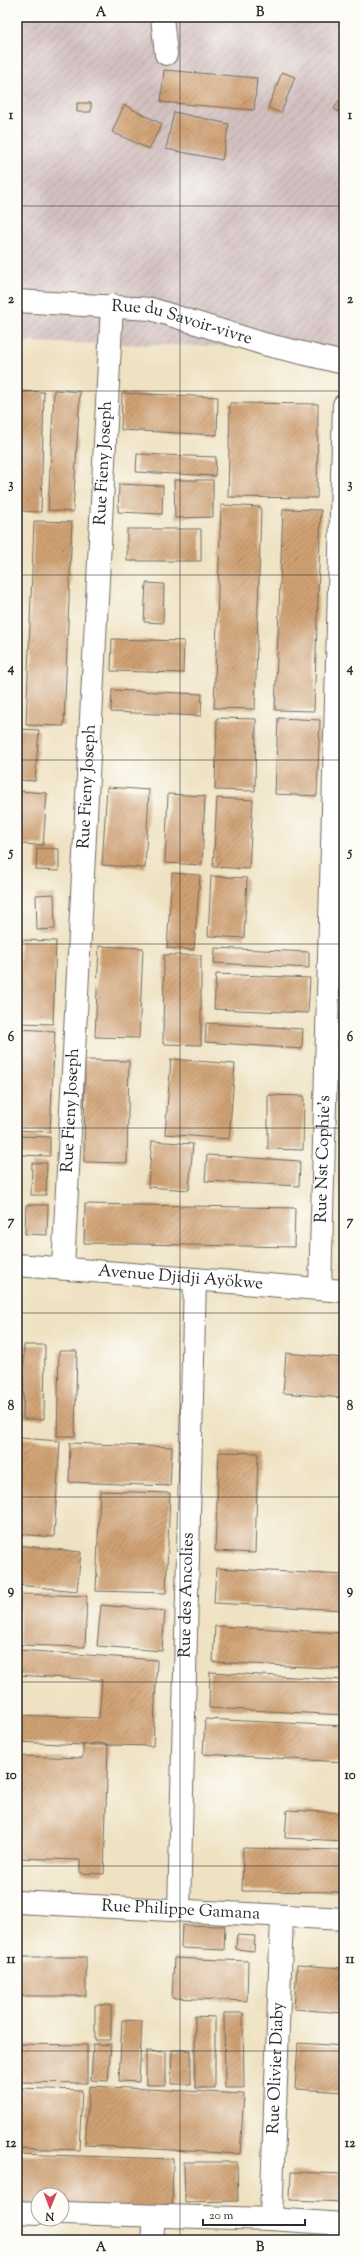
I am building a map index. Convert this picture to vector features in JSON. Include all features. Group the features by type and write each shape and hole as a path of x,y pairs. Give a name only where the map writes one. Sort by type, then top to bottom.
{"street":[{"path":"162,17 166,54"},
{"name":"Rue du Savoir-vivre","path":"17,301 112,305 150,310 264,344 344,363"},
{"name":"Rue Fieny Joseph","path":"62,1268 112,305"},
{"name":"Rue Nst Cophie's","path":"320,1289 344,405"},
{"name":"Avenue Djidji Ayökwe","path":"17,1264 344,1291"},
{"name":"Rue des Ancolies","path":"179,1910 195,1279"},
{"name":"Rue Philippe Gamana","path":"17,1902 344,1919"},
{"name":"Rue Olivier Diaby","path":"271,2219 282,1916"},
{"path":"17,2212 30,2213"},
{"path":"70,2213 271,2219 344,2224"},
{"path":"152,2240 154,2216"}],"shaded area":[{"path":"17,17 344,17 344,349 17,342"}],"building":[{"path":"164,70 257,78 254,110 161,102"},
{"path":"282,72 295,77 281,113 268,108"},
{"path":"344,93 344,113 343,115 334,109"},
{"path":"77,103 91,103 91,112 77,112"},
{"path":"124,105 162,124 149,149 112,132"},
{"path":"174,112 229,124 222,160 166,149"},
{"path":"54,390 80,392 73,512 48,510"},
{"path":"17,391 44,392 41,512 17,511"},
{"path":"122,393 218,397 217,435 121,430"},
{"path":"230,403 318,404 317,498 228,497"},
{"path":"137,454 216,457 215,476 136,472"},
{"path":"174,480 213,480 213,517 175,518"},
{"path":"119,484 163,486 162,514 118,512"},
{"path":"221,505 261,507 255,709 214,708"},
{"path":"283,509 321,510 314,711 275,710"},
{"path":"34,521 72,522 64,726 26,725"},
{"path":"127,529 201,529 201,561 127,561"},
{"path":"146,583 164,584 163,623 144,622"},
{"path":"112,639 184,641 183,673 111,671"},
{"path":"112,690 202,694 201,716 111,712"},
{"path":"217,718 256,719 255,791 215,790"},
{"path":"278,718 320,720 317,796 275,794"},
{"path":"17,729 39,730 35,781 17,780"},
{"path":"107,787 149,790 145,868 102,865"},
{"path":"17,791 47,793 43,845 17,844"},
{"path":"168,794 205,796 202,865 165,863"},
{"path":"217,798 253,800 249,869 213,867"},
{"path":"37,848 59,849 59,871 36,870"},
{"path":"172,873 200,875 194,950 167,948"},
{"path":"211,876 247,878 244,938 208,936"},
{"path":"54,894 55,929 37,930 36,895"},
{"path":"20,940 56,941 53,1024 18,1023"},
{"path":"99,946 143,948 139,1038 95,1037"},
{"path":"215,948 309,952 309,968 214,963"},
{"path":"164,955 201,955 201,1045 163,1044"},
{"path":"216,974 310,978 308,1013 214,1009"},
{"path":"206,1023 303,1029 302,1049 205,1042"},
{"path":"17,1029 55,1031 50,1132 17,1130"},
{"path":"171,1059 235,1064 229,1139 165,1134"},
{"path":"85,1060 129,1061 127,1163 84,1162"},
{"path":"268,1095 304,1096 303,1150 268,1149"},
{"path":"17,1136 50,1137 50,1156 17,1155"},
{"path":"152,1141 193,1144 189,1190 148,1187"},
{"path":"207,1155 300,1161 299,1186 205,1181"},
{"path":"32,1163 47,1163 46,1195 31,1195"},
{"path":"85,1204 295,1208 294,1247 84,1243"},
{"path":"26,1205 48,1205 47,1235 25,1234"},
{"path":"24,1345 45,1345 44,1419 23,1419"},
{"path":"59,1351 77,1351 75,1436 57,1436"},
{"path":"286,1353 344,1358 344,1398 283,1393"},
{"path":"20,1438 60,1441 54,1537 17,1534 17,1484"},
{"path":"70,1443 172,1447 170,1486 69,1482"},
{"path":"219,1452 258,1453 255,1553 215,1551"},
{"path":"100,1491 170,1493 166,1593 96,1591"},
{"path":"17,1545 81,1552 77,1591 17,1585"},
{"path":"216,1568 344,1575 344,1610 214,1603"},
{"path":"20,1594 87,1596 85,1647 19,1645"},
{"path":"101,1605 165,1611 162,1651 97,1646"},
{"path":"215,1626 344,1633 344,1669 213,1662"},
{"path":"18,1650 157,1660 153,1746 108,1745 98,1743 83,1745 17,1742 17,1715 99,1718 102,1680 17,1675"},
{"path":"210,1672 344,1680 344,1715 209,1708"},
{"path":"205,1719 344,1726 344,1762 203,1754"},
{"path":"83,1745 108,1745 104,1874 80,1873 80,1860 17,1858 17,1756 83,1758"},
{"path":"287,1810 344,1813 344,1841 285,1838"},
{"path":"243,1848 344,1850 344,1892 242,1891"},
{"path":"182,1925 225,1926 224,1950 181,1948"},
{"path":"237,1935 255,1936 254,1951 236,1949"},
{"path":"17,1957 86,1957 86,1996 17,1996"},
{"path":"174,1958 248,1961 247,2001 172,1998"},
{"path":"297,1965 344,1968 344,2013 294,2009"},
{"path":"95,2005 111,2005 111,2040 95,2040"},
{"path":"224,2013 243,2013 244,2088 225,2088"},
{"path":"195,2016 215,2017 215,2088 195,2088"},
{"path":"122,2020 142,2021 139,2082 119,2081"},
{"path":"298,2043 344,2046 344,2092 295,2089"},
{"path":"17,2044 87,2045 87,2083 17,2082"},
{"path":"93,2044 111,2045 108,2081 91,2080"},
{"path":"172,2050 191,2050 191,2084 171,2084"},
{"path":"146,2051 166,2052 166,2085 146,2085"},
{"path":"89,2086 244,2094 240,2154 85,2145"},
{"path":"17,2088 82,2090 79,2150 17,2148"},
{"path":"17,2154 173,2159 172,2211 70,2208 70,2187 30,2187 30,2207 17,2207"},
{"path":"184,2162 237,2162 238,2201 185,2202"},
{"path":"291,2172 344,2174 344,2202 290,2200"}]}
